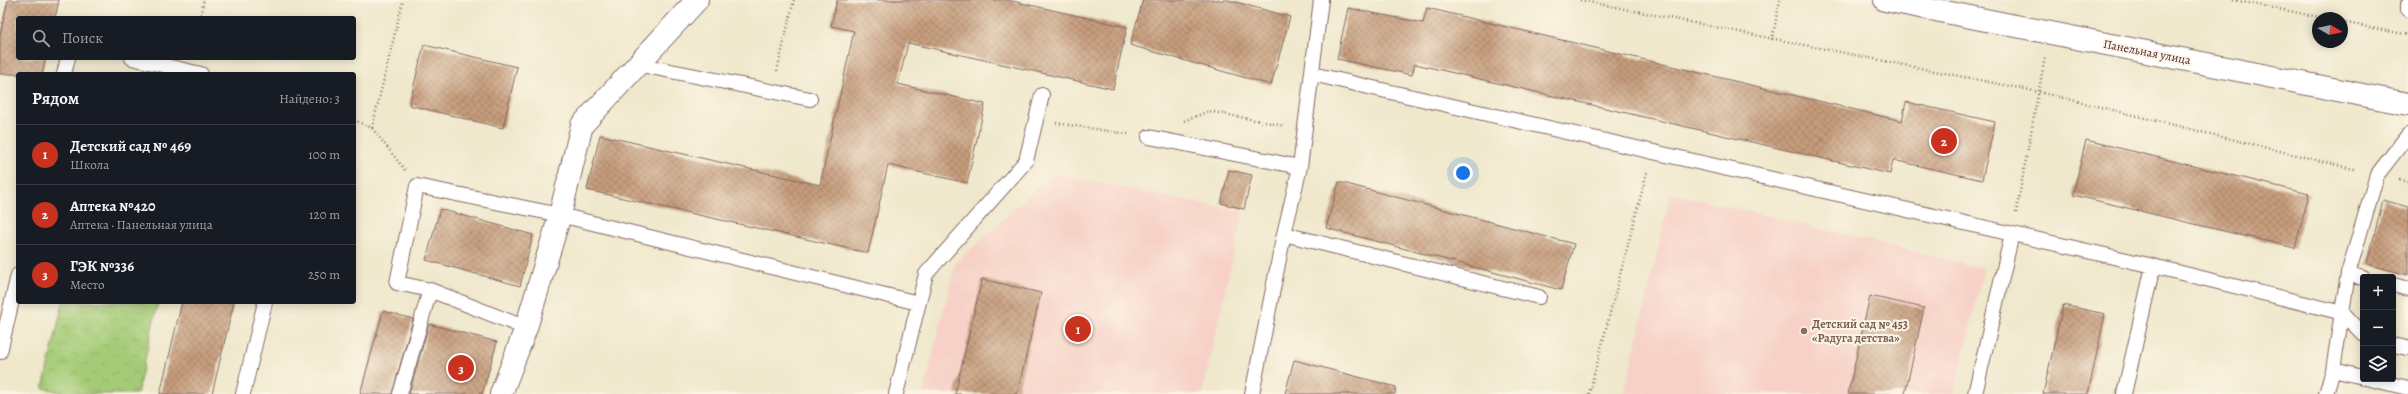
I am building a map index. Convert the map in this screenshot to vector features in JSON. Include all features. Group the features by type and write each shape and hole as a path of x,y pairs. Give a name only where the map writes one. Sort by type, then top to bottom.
{"street":[{"path":"501,394 526,328 560,215 582,125 636,64 697,0"},
{"name":"Панельная улица","path":"1885,0 2408,104"}],"lane":[{"path":"1252,394 1284,234 1300,167 1321,0"},
{"path":"2408,4 2408,10"},
{"path":"64,72 68,60"},
{"path":"141,60 192,72"},
{"path":"636,64 810,100"},
{"path":"1312,74 2153,266 2343,313 2360,331"},
{"path":"896,394 926,274 1026,161 1042,94"},
{"path":"2326,394 2333,370 2348,274 2377,175 2408,135"},
{"path":"1149,137 1300,167"},
{"path":"526,328 430,290 397,283 417,186 560,215 918,303"},
{"path":"1284,234 1539,297"},
{"path":"1975,394 2012,234"},
{"path":"2124,394 2153,266"},
{"path":"2348,274 2360,277"},
{"path":"0,352 16,284"},
{"path":"2396,286 2408,289"},
{"path":"400,394 430,290"},
{"path":"243,394 265,304"},
{"path":"2333,370 2360,376"},
{"path":"2383,382 2408,388"}],"path":[{"path":"200,16 204,0"},
{"path":"372,128 403,0"},
{"path":"772,92 794,0"},
{"path":"1580,0 1772,40 2039,92 2408,182"},
{"path":"1772,40 1780,0"},
{"path":"2233,0 2312,16"},
{"path":"2348,23 2408,35"},
{"path":"2012,234 2049,33"},
{"path":"356,121 372,128 417,186"},
{"path":"1589,394 1652,152"}],"shaded area":[{"path":"1053,173 1243,212 1202,394 923,394 955,264"},
{"name":"Детский сад № 453 «Радуга детства»","path":"1671,193 1984,268 1954,394 1624,394"}],"green space":[{"path":"63,304 158,304 137,394 70,394 43,388"}],"building":[{"path":"8,0 59,0 55,16 16,16 16,60 46,60 42,72 16,72 16,74 0,74 0,35"},
{"path":"837,0 1008,0 1127,27 1113,89 908,43 898,84 985,104 967,183 888,165 868,253 587,190 600,135 820,185 854,31 831,26"},
{"path":"1143,0 1228,0 1290,17 1271,85 1130,45"},
{"path":"1348,8 1423,23 1427,8 1902,121 1906,102 1995,122 1982,180 1893,160 1890,174 1415,64 1412,75 1337,59"},
{"path":"424,45 517,67 503,128 409,105"},
{"path":"2086,140 2309,194 2295,248 2073,195"},
{"path":"1229,170 1252,175 1244,209 1221,203"},
{"path":"1339,182 1574,244 1561,290 1326,228"},
{"path":"2383,200 2408,207 2408,275 2367,264"},
{"path":"440,209 533,235 520,286 426,260"},
{"path":"982,279 1041,293 1017,394 955,394"},
{"path":"1870,296 1924,308 1905,394 1848,394"},
{"path":"182,304 234,304 212,394 160,394"},
{"path":"2063,305 2105,314 2088,394 2043,394"},
{"path":"383,311 413,319 392,394 360,394"},
{"path":"429,324 497,342 482,394 409,394"},
{"path":"1294,360 1396,387 1395,394 1285,394"}],"place":[{"name":"Аптека №420","path":"1944,141"},
{"name":"Детский сад № 469","path":"1078,329"},
{"name":"Детский сад № 453 «Радуга детства»","path":"1804,331"},
{"name":"ГЭК №336","path":"461,368"}]}
